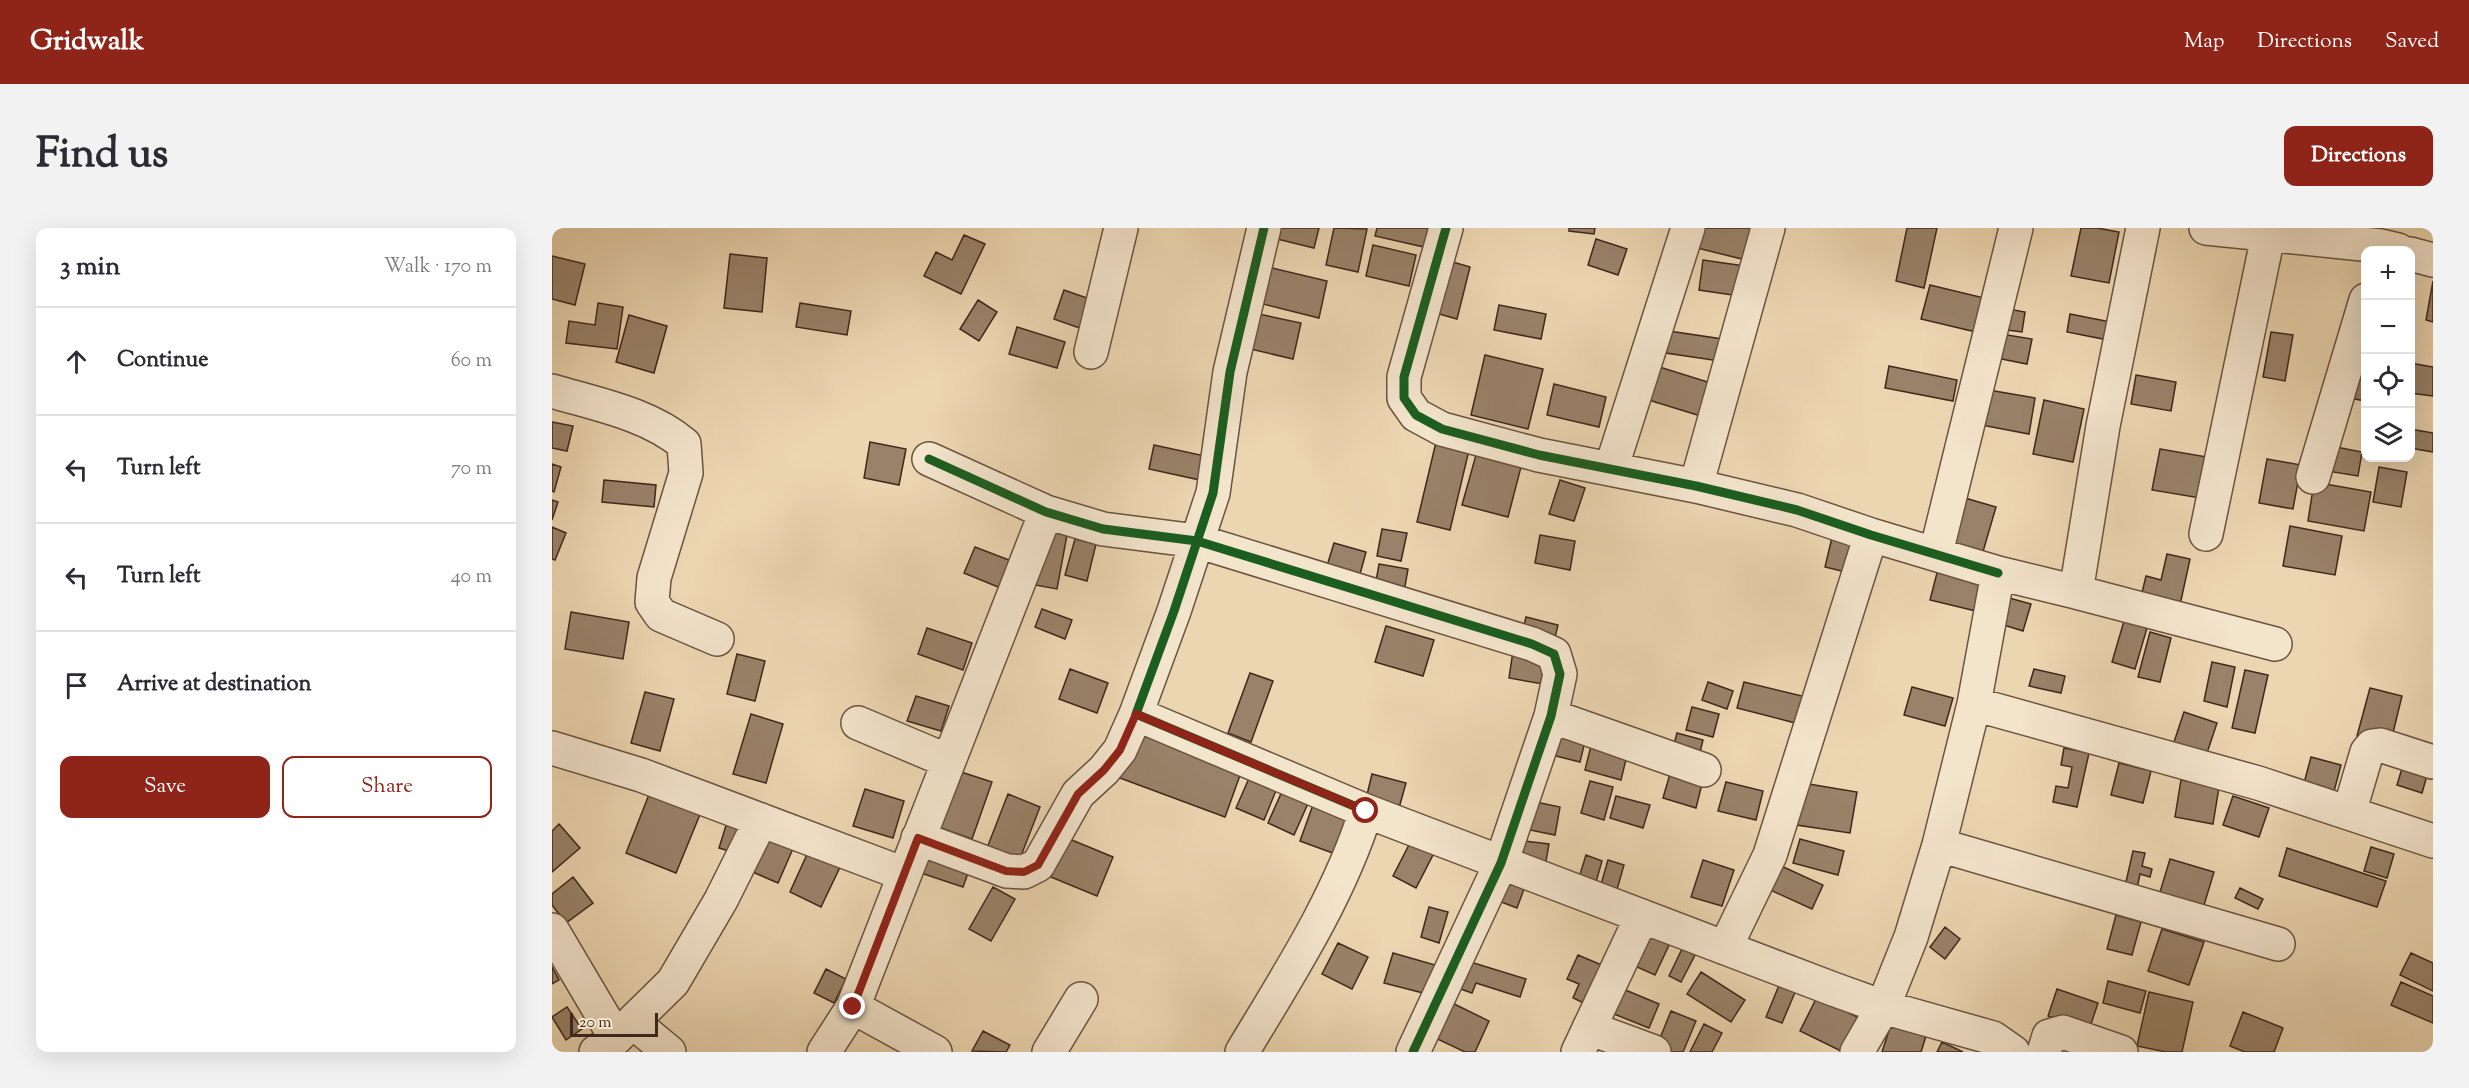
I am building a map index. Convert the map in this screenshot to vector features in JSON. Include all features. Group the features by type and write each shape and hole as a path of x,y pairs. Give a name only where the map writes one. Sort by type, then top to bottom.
{"street":[{"path":"1092,352 1121,228"},
{"path":"918,838 1006,871 1024,872 1038,865 1078,794 1104,770 1120,750 1136,714 1213,493 1230,372 1264,228"},
{"path":"1446,228 1404,377 1404,398 1416,415 1442,429 1539,455 1696,486 1797,510 1998,573 2275,644"},
{"path":"1611,469 1688,228"},
{"path":"1696,486 1768,228"},
{"path":"1936,554 2016,228"},
{"path":"2076,592 2103,426 2143,228"},
{"path":"2206,228 2361,246"},
{"path":"2206,534 2268,236"},
{"path":"2415,256 2433,260"},
{"path":"2313,477 2361,317"},
{"path":"552,391 614,410 669,431 684,444 686,473 654,578 652,602 661,615 717,639"},
{"path":"929,459 1046,512 1103,529 1197,542 1546,649 1554,654 1560,674 1551,717 1501,862 1413,1052"},
{"path":"824,1052 853,1007 1046,512"},
{"path":"1725,948 1770,855 1871,535"},
{"path":"1857,1052 1883,1007 1911,937 1939,845 1974,704 1998,573"},
{"path":"1974,704 2258,783 2433,841"},
{"path":"1136,714 1366,811 1883,1007 1993,1038 2013,1052"},
{"path":"1551,717 1704,770"},
{"path":"858,723 948,761"},
{"path":"2349,813 2367,752 2372,746 2380,745 2433,762"},
{"path":"552,748 641,775 904,874"},
{"path":"1242,1052 1329,904 1353,851 1366,811"},
{"path":"615,1037 674,982 721,900 761,820"},
{"path":"1939,845 2278,944"},
{"path":"1641,916 1584,1040 1654,1052"},
{"path":"552,930 615,1037 669,1052"},
{"path":"1049,1052 1081,999"},
{"path":"853,1007 935,1052"},
{"path":"2044,1052 2049,1036 2055,1032 2063,1032 2121,1052"}],"building":[{"path":"1271,228 1319,228 1314,248 1269,237"},
{"path":"1334,228 1367,229 1358,272 1326,265"},
{"path":"1377,228 1429,228 1424,247 1375,236"},
{"path":"1569,228 1595,228 1594,234 1569,231"},
{"path":"1697,228 1767,228 1758,263 1693,247"},
{"path":"1907,228 1937,228 1924,288 1896,281"},
{"path":"2081,228 2119,232 2109,283 2071,276"},
{"path":"964,235 985,244 961,294 924,276 936,252 952,260"},
{"path":"1596,239 1627,249 1618,275 1588,265"},
{"path":"1373,245 1416,255 1409,286 1366,276"},
{"path":"730,254 767,258 762,312 724,308"},
{"path":"552,256 585,264 575,305 552,299"},
{"path":"1446,260 1470,267 1457,319 1432,312"},
{"path":"1703,260 1751,267 1746,297 1699,290"},
{"path":"1264,266 1327,281 1319,318 1255,302"},
{"path":"2433,281 2433,322 2426,320"},
{"path":"1930,285 1984,298 1976,332 1921,319"},
{"path":"1064,290 1101,303 1091,332 1054,319"},
{"path":"978,300 997,312 979,341 960,329"},
{"path":"598,303 623,307 617,349 566,343 569,321 595,325"},
{"path":"800,303 851,311 847,335 796,327"},
{"path":"1499,305 1546,314 1541,339 1494,330"},
{"path":"2003,308 2025,312 2022,332 2000,329"},
{"path":"1254,313 1301,323 1293,359 1246,348"},
{"path":"2070,314 2111,322 2108,340 2067,332"},
{"path":"629,315 667,326 654,373 616,362"},
{"path":"1017,327 1065,342 1057,368 1009,354"},
{"path":"1669,331 1729,340 1726,362 1666,353"},
{"path":"2271,332 2293,335 2285,381 2263,377"},
{"path":"1995,333 2032,339 2027,364 1991,357"},
{"path":"1485,355 1543,369 1528,429 1471,415"},
{"path":"2415,364 2433,367 2433,396 2415,394"},
{"path":"1653,365 1714,384 1704,417 1642,398"},
{"path":"1889,366 1957,380 1953,401 1885,388"},
{"path":"2361,367 2361,400 2345,397"},
{"path":"2136,375 2176,382 2171,411 2131,404"},
{"path":"1554,384 1606,397 1599,427 1547,415"},
{"path":"1983,389 2035,398 2029,434 1976,424"},
{"path":"2044,400 2084,409 2073,462 2033,454"},
{"path":"552,422 573,426 567,451 552,448"},
{"path":"2415,430 2433,433 2433,452 2415,449"},
{"path":"1437,438 1470,446 1450,530 1417,522"},
{"path":"870,442 906,449 899,485 864,478"},
{"path":"1154,445 1205,456 1200,480 1149,469"},
{"path":"2326,445 2361,452 2358,476 2321,470"},
{"path":"2160,449 2213,458 2206,499 2152,490"},
{"path":"1476,455 1521,467 1508,517 1462,505"},
{"path":"2267,459 2301,465 2293,509 2259,503"},
{"path":"552,464 561,467 554,492 552,491"},
{"path":"2379,467 2407,472 2401,507 2373,502"},
{"path":"604,480 656,485 654,507 602,502"},
{"path":"1560,480 1585,488 1574,521 1549,514"},
{"path":"2314,482 2371,492 2364,531 2308,521"},
{"path":"1965,498 1996,507 1982,555 1951,546"},
{"path":"552,500 558,502 552,520"},
{"path":"2290,526 2342,536 2335,575 2283,566"},
{"path":"552,527 566,533 555,560 552,559"},
{"path":"1382,529 1407,533 1401,561 1377,556"},
{"path":"1834,529 1859,535 1850,573 1825,567"},
{"path":"1045,531 1067,535 1057,589 1035,585"},
{"path":"1540,535 1575,541 1570,570 1535,563"},
{"path":"1075,539 1096,544 1087,581 1065,575"},
{"path":"1334,543 1366,552 1356,589 1323,579"},
{"path":"975,547 1014,562 1003,589 964,573"},
{"path":"2167,554 2190,559 2178,614 2139,605 2146,576 2161,580"},
{"path":"1379,564 1408,569 1404,592 1375,587"},
{"path":"1938,569 1988,580 1980,612 1930,600"},
{"path":"2002,596 2031,604 2023,631 1994,622"},
{"path":"1042,609 1072,620 1065,639 1035,627"},
{"path":"571,612 629,622 623,659 565,649"},
{"path":"1526,617 1558,625 1553,646 1521,638"},
{"path":"2124,621 2147,628 2135,669 2112,662"},
{"path":"1386,626 1434,640 1423,676 1375,662"},
{"path":"927,628 972,643 963,670 918,654"},
{"path":"2150,632 2171,638 2160,682 2138,677"},
{"path":"1513,651 1548,656 1543,684 1509,678"},
{"path":"737,654 765,661 755,701 727,694"},
{"path":"2212,662 2235,667 2227,707 2204,701"},
{"path":"1070,669 1108,683 1097,713 1059,699"},
{"path":"2034,669 2065,676 2061,693 2029,686"},
{"path":"2245,670 2268,675 2255,733 2232,728"},
{"path":"1250,673 1273,681 1251,742 1228,733"},
{"path":"1708,682 1733,691 1727,709 1702,700"},
{"path":"1744,682 1806,697 1799,724 1737,708"},
{"path":"1912,687 1953,698 1945,726 1904,715"},
{"path":"2370,688 2402,696 2390,745 2357,736"},
{"path":"645,692 674,699 660,751 631,743"},
{"path":"916,696 949,706 941,731 907,721"},
{"path":"1692,707 1719,714 1713,737 1686,730"},
{"path":"2184,712 2217,723 2203,765 2170,754"},
{"path":"751,714 783,724 766,783 733,774"},
{"path":"1138,728 1243,767 1225,817 1120,778"},
{"path":"1554,729 1586,737 1580,762 1548,754"},
{"path":"1677,733 1703,740 1697,764 1671,756"},
{"path":"1591,746 1627,755 1621,780 1585,770"},
{"path":"2064,748 2089,753 2077,807 2053,802 2056,786 2068,788 2072,767 2061,765"},
{"path":"2311,757 2341,765 2333,795 2303,787"},
{"path":"2119,763 2151,771 2143,803 2111,795"},
{"path":"2403,765 2428,772 2422,793 2397,785"},
{"path":"1672,767 1704,776 1696,808 1663,798"},
{"path":"955,770 992,782 972,839 935,826"},
{"path":"1372,774 1406,783 1399,808 1366,799"},
{"path":"1250,776 1277,788 1264,820 1236,808"},
{"path":"2181,780 2219,787 2213,824 2175,817"},
{"path":"1590,781 1613,787 1604,820 1581,813"},
{"path":"1726,782 1763,791 1756,820 1718,811"},
{"path":"1797,782 1857,792 1850,833 1790,824"},
{"path":"865,789 904,801 893,838 853,826"},
{"path":"1283,789 1309,801 1294,835 1268,823"},
{"path":"650,792 701,812 676,873 626,853"},
{"path":"1008,794 1040,807 1019,861 987,848"},
{"path":"1616,796 1650,805 1643,828 1610,818"},
{"path":"2233,796 2269,808 2259,837 2223,825"},
{"path":"1531,801 1560,807 1555,835 1525,829"},
{"path":"1314,802 1352,817 1338,855 1300,841"},
{"path":"729,816 752,824 742,855 719,848"},
{"path":"559,824 580,848 552,872 552,831"},
{"path":"764,831 795,844 778,883 748,870"},
{"path":"1067,838 1113,857 1097,896 1051,877"},
{"path":"1800,839 1844,851 1838,875 1793,863"},
{"path":"1515,840 1549,844 1545,867 1512,862"},
{"path":"1411,841 1434,853 1416,888 1393,876"},
{"path":"2371,847 2394,854 2387,878 2364,871"},
{"path":"920,848 971,865 963,887 912,870"},
{"path":"2287,848 2386,881 2377,907 2279,876"},
{"path":"809,850 841,865 821,907 790,892"},
{"path":"2133,851 2145,853 2142,866 2152,869 2150,877 2140,874 2135,898 2123,895"},
{"path":"1586,855 1602,861 1594,889 1577,884"},
{"path":"2170,859 2214,872 2201,915 2157,902"},
{"path":"1608,860 1624,865 1616,893 1600,888"},
{"path":"1703,860 1734,870 1722,906 1691,897"},
{"path":"1779,865 1823,885 1812,909 1768,889"},
{"path":"573,877 593,903 566,923 552,905 552,894"},
{"path":"1499,880 1524,889 1517,908 1491,898"},
{"path":"993,887 1015,899 991,941 969,929"},
{"path":"2240,888 2263,899 2258,909 2235,898"},
{"path":"1429,907 1448,912 1439,943 1421,937"},
{"path":"2116,915 2141,922 2132,955 2107,949"},
{"path":"1945,927 1960,939 1945,959 1930,947"},
{"path":"2162,929 2204,942 2189,985 2148,971"},
{"path":"1644,930 1670,943 1655,975 1628,963"},
{"path":"1338,943 1368,957 1352,989 1322,974"},
{"path":"1682,949 1695,955 1681,982 1669,976"},
{"path":"1393,953 1435,965 1427,994 1384,983"},
{"path":"2411,953 2433,963 2433,991 2400,975"},
{"path":"1578,955 1604,966 1588,1005 1573,998 1579,984 1567,979"},
{"path":"1464,960 1526,979 1520,997 1476,983 1472,993 1455,987"},
{"path":"552,967 559,980 552,984"},
{"path":"826,969 846,979 834,1003 814,993"},
{"path":"1701,972 1745,1000 1731,1022 1687,994"},
{"path":"2108,981 2146,991 2140,1013 2103,1003"},
{"path":"2401,982 2433,996 2433,1023 2391,1005"},
{"path":"1780,983 1796,990 1782,1023 1766,1017"},
{"path":"1623,989 1659,1004 1649,1028 1614,1014"},
{"path":"2057,989 2098,1003 2089,1030 2048,1016"},
{"path":"2149,992 2193,1002 2182,1052 2166,1052 2137,1046"},
{"path":"1817,997 1865,1021 1843,1052 1800,1031"},
{"path":"1448,1001 1489,1021 1475,1052 1465,1052 1431,1036"},
{"path":"567,1007 582,1029 566,1040 552,1017"},
{"path":"1671,1011 1696,1021 1683,1052 1667,1052 1656,1048"},
{"path":"2243,1012 2283,1028 2274,1052 2245,1052 2230,1046"},
{"path":"1892,1021 1927,1033 1921,1052 1882,1052"},
{"path":"1704,1024 1722,1033 1712,1052 1690,1052"},
{"path":"983,1031 1010,1045 1006,1052 972,1051"},
{"path":"1942,1042 1963,1052 1937,1052"}],"cycle path":[{"path":"1264,228 1230,372 1213,493 1174,611 1136,714 1366,811"},
{"path":"1446,228 1404,377 1404,398 1416,415 1442,429 1539,455 1696,486 1797,510 1998,573"},
{"path":"929,459 1046,512 1103,529 1197,541 1532,644 1554,654 1560,674 1551,716 1501,863 1413,1052"}],"route":[{"path":"853,1007 918,838 1006,871 1024,872 1038,865 1078,794 1104,770 1120,750 1136,714 1366,811"}]}
